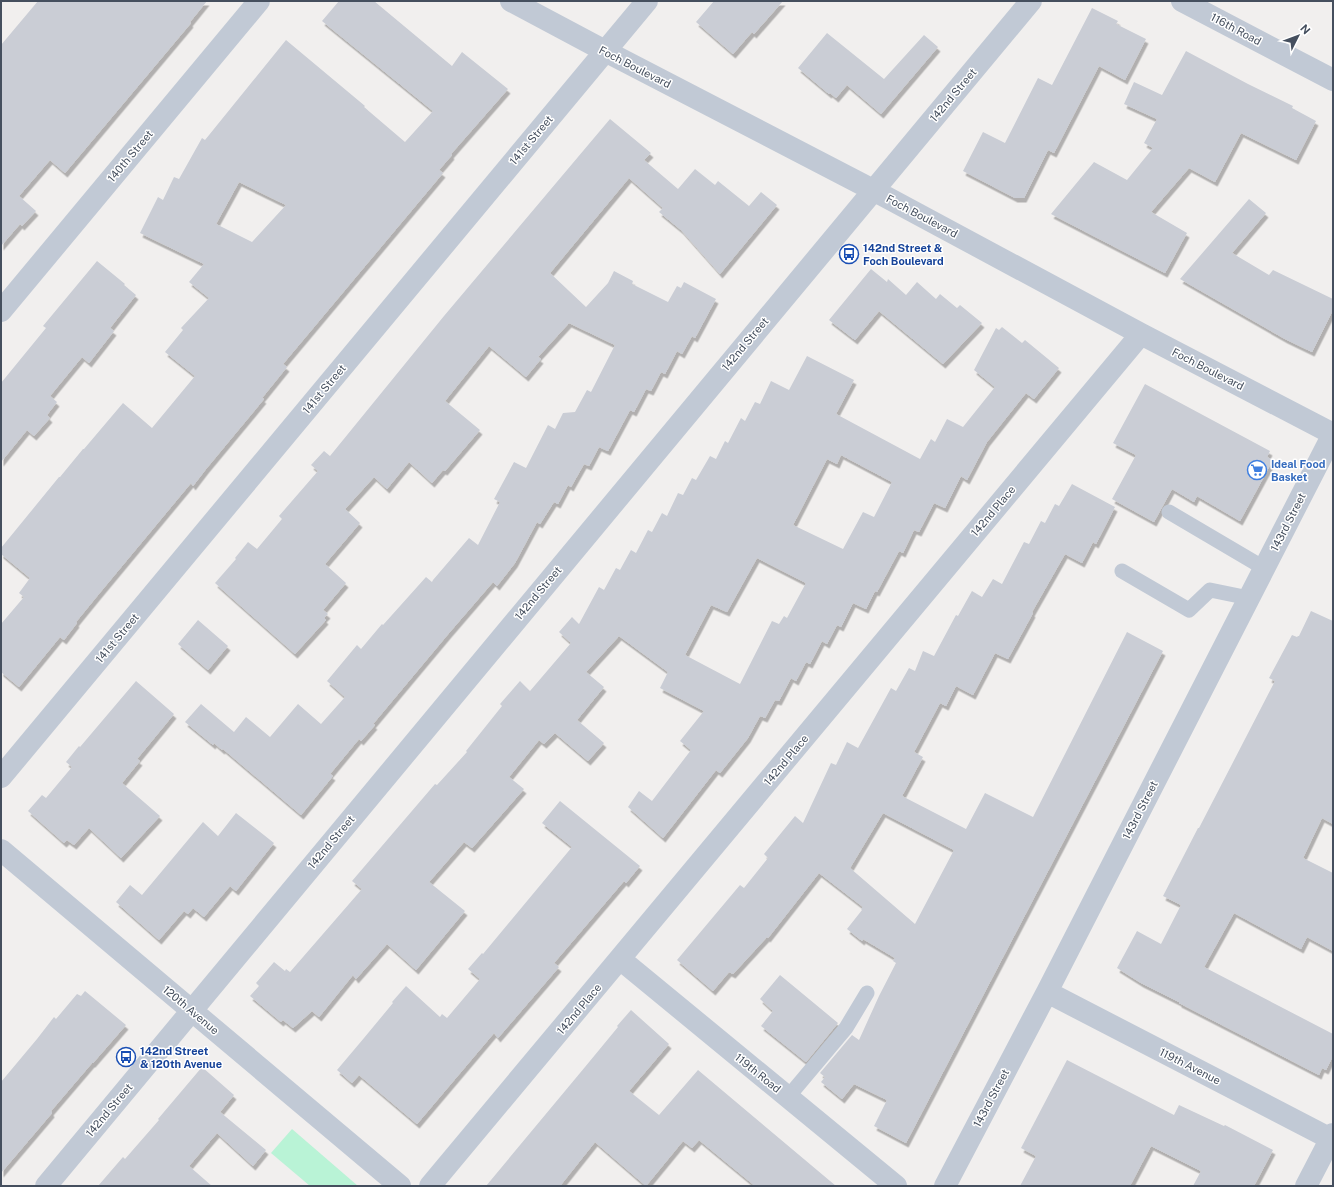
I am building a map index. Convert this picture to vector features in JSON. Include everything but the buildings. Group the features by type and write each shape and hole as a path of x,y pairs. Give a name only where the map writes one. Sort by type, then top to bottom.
{"street":[{"name":"140th Street","path":"1,311 259,1"},
{"name":"Foch Boulevard","path":"511,1 873,190 1141,334 1333,434"},
{"name":"141st Street","path":"1,776 647,1"},
{"name":"142nd Street","path":"46,1186 1031,1"},
{"name":"116th Road","path":"1182,1 1333,80"},
{"name":"142nd Place","path":"430,1186 1141,334"},
{"name":"143rd Street","path":"945,1186 1047,992 1333,434"},
{"name":"120th Avenue","path":"1,850 400,1186"},
{"name":"119th Road","path":"620,960 896,1186"},
{"name":"119th Avenue","path":"1047,992 1332,1138"},
{"path":"1306,1186 1332,1138"}],"lane":[{"path":"1168,512 1264,568"},
{"path":"1122,571 1189,610 1210,590 1249,598"},
{"path":"788,1097 846,1028 867,993"}],"green space":[{"path":"292,1129 358,1186 310,1186 271,1153"}],"place":[{"name":"142nd Street & Foch Boulevard","path":"849,254"},
{"name":"Ideal Food Basket","path":"1257,470"},
{"name":"142nd Street & 120th Avenue","path":"126,1057"}]}
